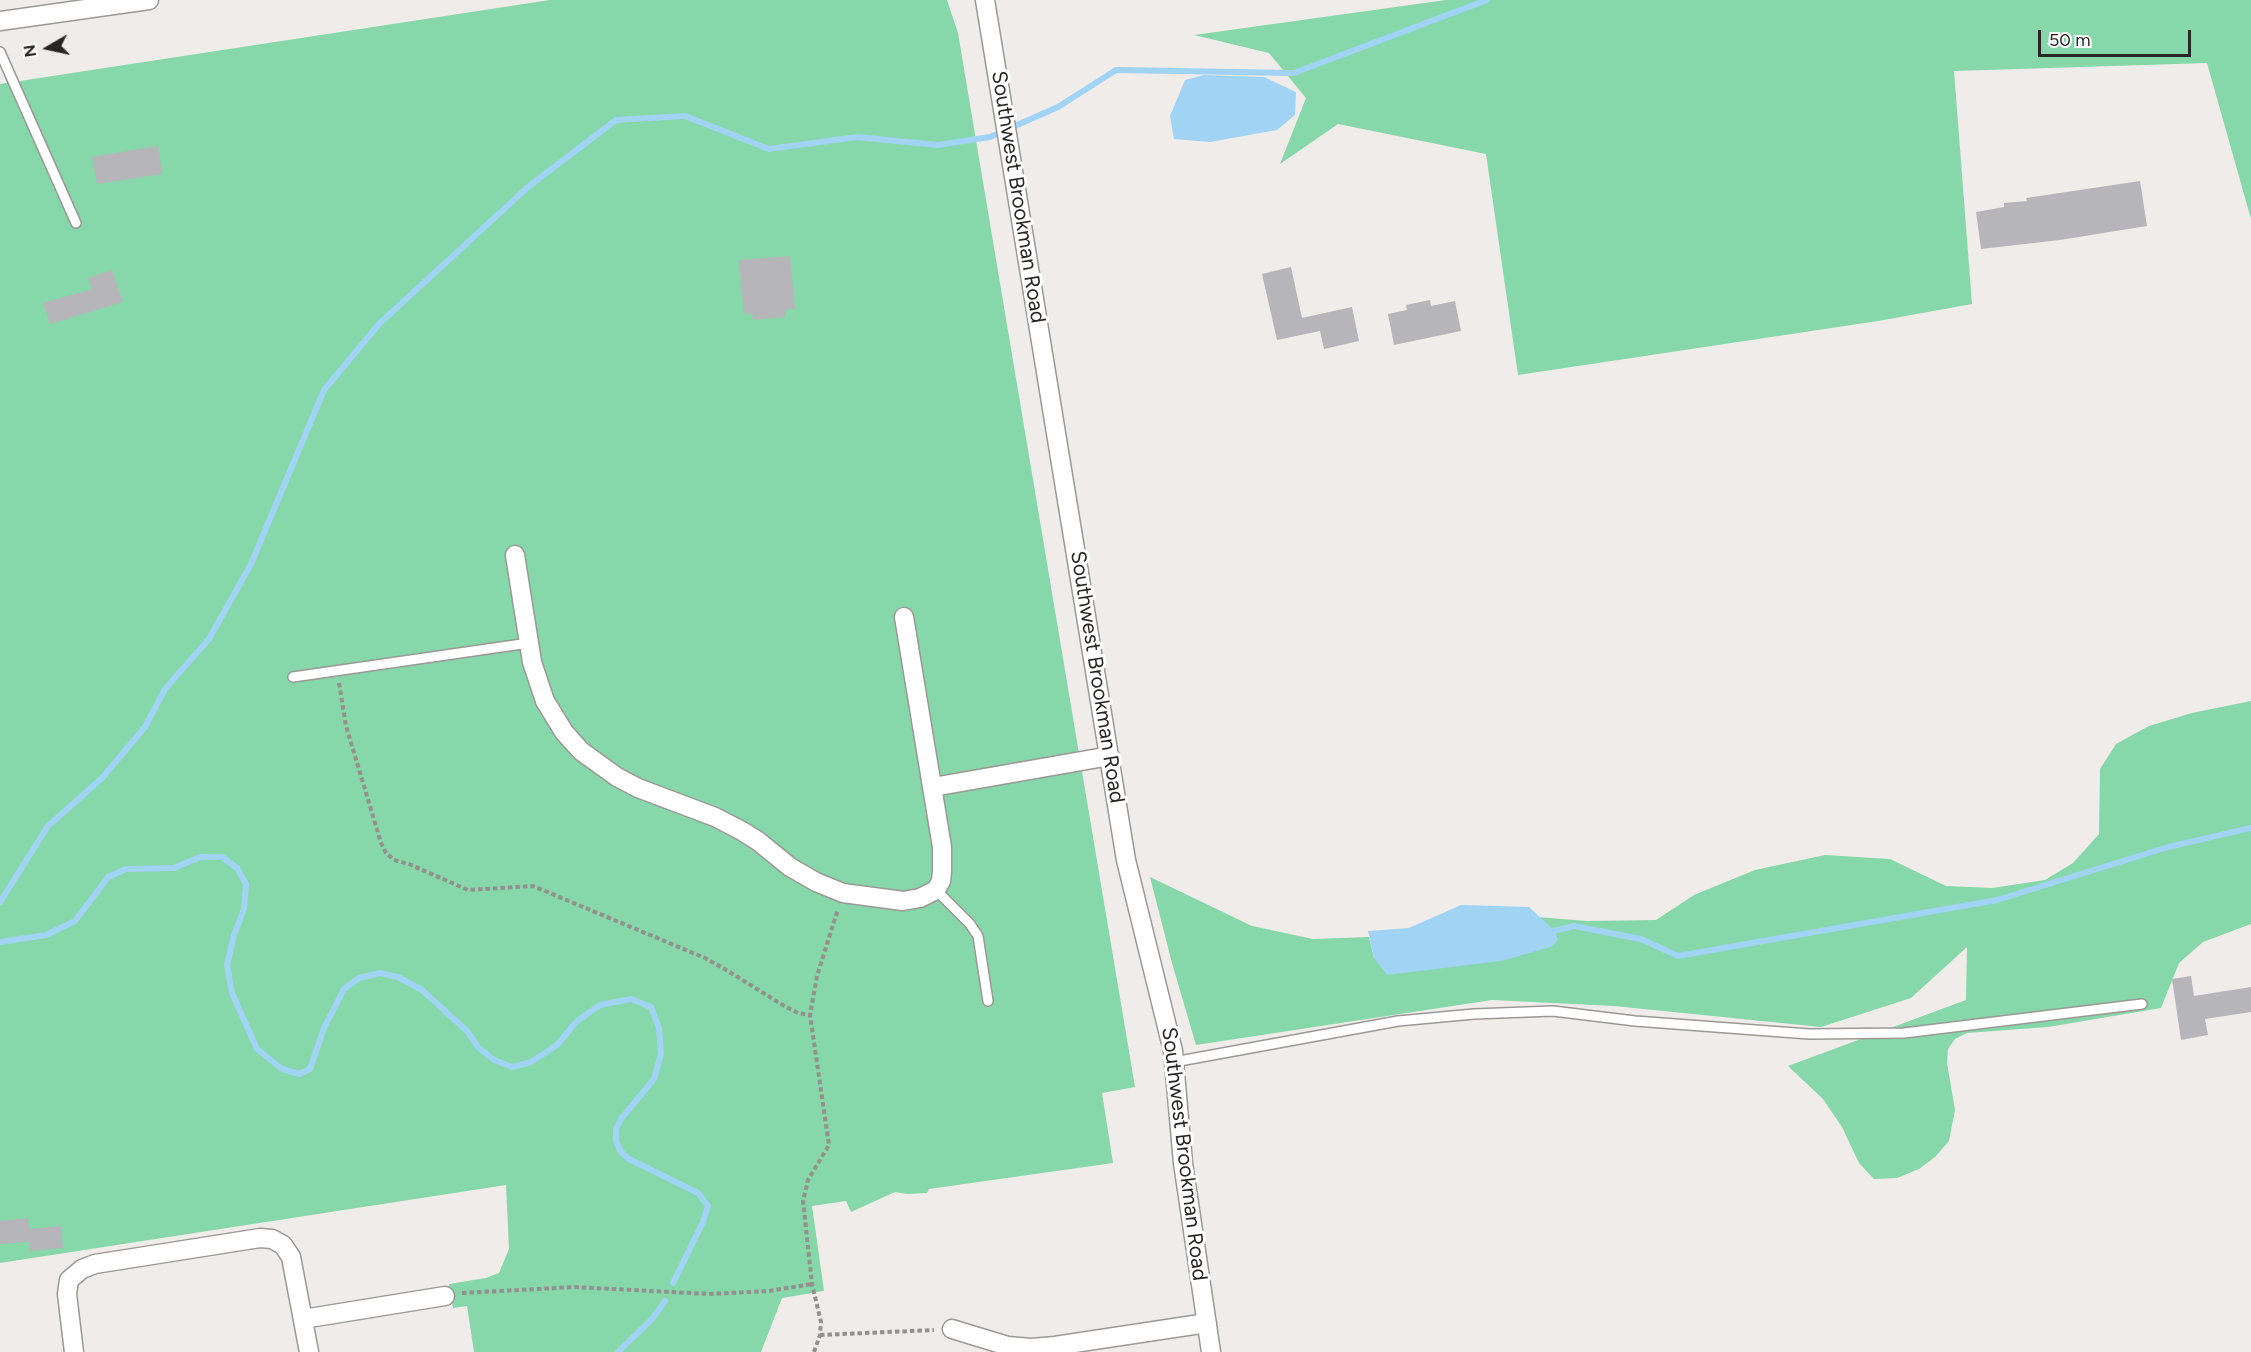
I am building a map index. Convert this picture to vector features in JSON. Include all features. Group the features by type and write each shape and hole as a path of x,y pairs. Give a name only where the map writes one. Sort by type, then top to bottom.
{"street":[{"path":"0,21 149,0"},
{"name":"Southwest Brookman Road","path":"986,0 1126,860 1167,1019 1174,1062 1183,1163 1211,1352"},
{"path":"515,555 532,662 545,701 564,732 581,751 617,777 638,788 715,817 742,831 790,867 816,882 843,893 903,901 920,898 936,890 941,881 942,871 942,847 904,617"},
{"path":"933,788 1110,756"},
{"path":"74,1352 68,1310 69,1280 82,1269 95,1264 260,1238 272,1239 283,1245 291,1257 309,1352"},
{"path":"303,1319 446,1296"},
{"path":"952,1329 1008,1346 1083,1347 1207,1323"}],"lane":[{"path":"0,52 76,223"},
{"path":"293,677 529,643"},
{"path":"936,890 970,924 978,936 988,1001"},
{"path":"1174,1062 1398,1021 1474,1014 1553,1011 1635,1021 1809,1034 1904,1033 2142,1004"}],"path":[{"path":"337,670 346,726 377,830 386,854 394,860 409,864 468,890 533,886 705,958 786,1007 798,1013 810,1015"},
{"path":"814,1352 820,1335 821,1322 812,1284 803,1201 807,1180 829,1145 810,1015 817,976 843,893"},
{"path":"446,1296 574,1287 709,1294 769,1291 812,1284"},
{"path":"820,1335 952,1329"}],"green space":[{"path":"550,0 947,0 958,33 1135,1087 1102,1093 1113,1163 929,1189 927,1193 895,1192 851,1212 846,1201 812,1206 824,1291 782,1298 761,1352 474,1352 467,1306 453,1308 449,1284 486,1278 499,1273 509,1249 506,1185 0,1263 0,84"},
{"path":"1446,0 2251,0 2251,219 2207,63 1954,71 1972,304 1878,321 1518,375 1486,154 1338,124 1280,164 1306,98 1269,53 1194,35"},
{"path":"2251,701 2251,924 2203,942 2179,963 2161,1008 2048,1027 1967,1033 1955,1039 1948,1049 1947,1063 1955,1110 1949,1141 1935,1157 1919,1169 1897,1178 1874,1179 1859,1163 1842,1127 1823,1099 1788,1066 1966,1000 1967,947 1911,998 1821,1027 1614,1006 1492,1000 1196,1045 1150,877 1252,926 1313,939 1369,937 1374,958 1525,916 1587,921 1656,920 1694,895 1755,870 1825,855 1890,859 1946,886 1992,888 2045,880 2073,863 2099,834 2100,769 2116,744 2149,726 2192,713"}],"water":[{"path":"1204,75 1264,77 1296,92 1295,115 1277,130 1210,142 1174,139 1170,116 1185,80"},
{"path":"1461,905 1529,907 1555,931 1558,940 1551,947 1501,961 1387,975 1374,958 1368,931 1409,928"}],"building":[{"path":"158,146 162,174 97,184 92,157"},
{"path":"2140,181 2147,226 2060,240 1981,249 1976,212 2004,207 2004,203 2027,201 2026,198"},
{"path":"790,256 795,309 785,310 785,317 753,320 752,313 744,314 739,260"},
{"path":"1291,267 1302,318 1352,307 1359,341 1324,349 1320,331 1277,340 1262,274"},
{"path":"112,270 123,302 50,324 43,303 92,289 88,278"},
{"path":"1430,300 1431,306 1455,301 1461,331 1394,345 1388,314 1407,310 1406,305"},
{"path":"2191,976 2194,996 2251,987 2251,1012 2205,1019 2208,1035 2181,1040 2172,979"},
{"path":"28,1218 29,1229 61,1226 63,1248 30,1251 29,1242 0,1244 0,1221"}],"waterway":[{"path":"0,902 48,826 102,778 145,727 165,689 209,639 251,564 324,390 379,324 528,187 616,120 685,116 769,149 857,137 938,145 990,137 1058,107 1116,70 1294,73 1487,0"},
{"path":"1549,932 1574,926 1641,939 1678,956 1997,900 2168,847 2251,828"},
{"path":"0,942 46,935 75,921 108,877 126,869 174,868 200,857 222,857 237,868 246,884 244,909 234,935 227,965 232,993 257,1049 282,1069 300,1074 310,1069 324,1028 344,989 359,978 380,973 398,977 422,990 468,1032 478,1047 494,1060 512,1067 531,1062 557,1045 576,1022 600,1005 631,999 651,1007 659,1028 661,1054 654,1079 621,1119 616,1129 616,1141 621,1152 629,1159 698,1193 708,1206 703,1222 673,1283"},
{"path":"618,1352 652,1319 665,1301"}]}
